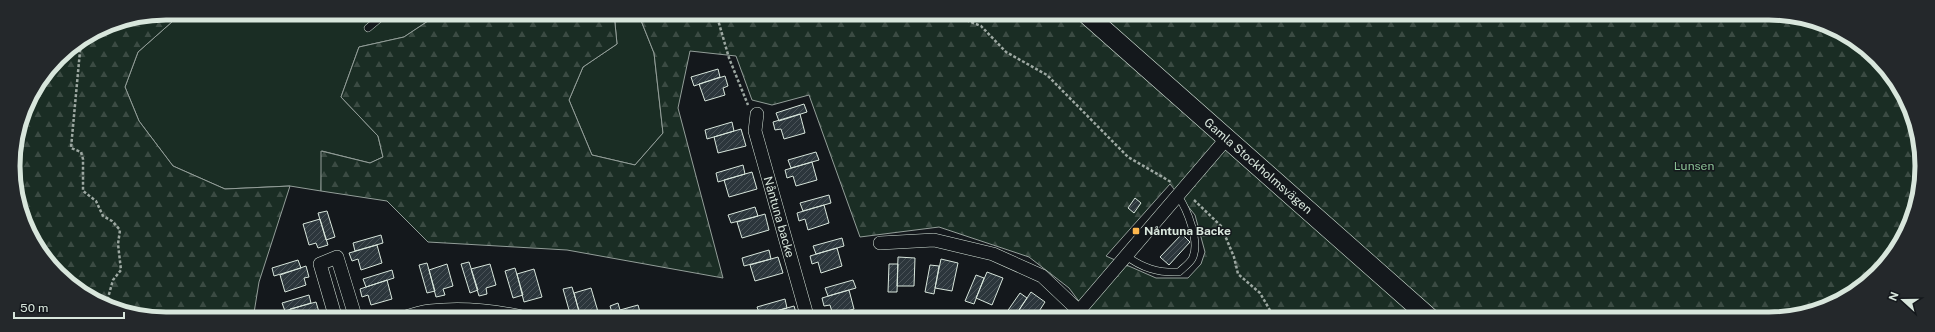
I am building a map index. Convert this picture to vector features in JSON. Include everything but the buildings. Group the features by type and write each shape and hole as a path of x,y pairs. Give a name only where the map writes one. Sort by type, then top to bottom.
{"main road":[{"name":"Gamla Stockholmsvägen","path":"1093,20 1423,312"}],"street":[{"name":"Nåntuna backe","path":"757,114 755,131 806,312"},
{"path":"1078,312 1125,255 1181,193 1227,138"},
{"path":"880,243 934,240 993,254 1042,276 1073,312"},
{"path":"334,312 320,264 337,257 354,312"},
{"path":"425,312 450,310 504,312"}],"lane":[{"path":"368,28 378,20"},
{"path":"1125,255 1142,266 1164,273 1179,272 1192,259 1196,246 1181,193"}],"path":[{"path":"718,20 730,58 747,103 757,114"},
{"path":"966,20 981,26 1006,52 1047,75 1128,157 1181,193 1221,226 1234,256 1238,274 1260,293 1271,312"},
{"path":"81,47 71,148 81,152 83,159 83,191 96,201 103,216 112,221 120,230 118,244 121,270 113,280 107,300"}],"green space":[{"path":"156,20 174,20 138,52 125,87 139,121 173,166 225,189 290,186 259,282 254,312 147,311 128,307 101,297 77,282 50,255 35,231 25,204 20,176 21,147 25,128 35,101 50,77 77,50 101,35 128,25"},
{"path":"174,20 430,20 404,37 359,47 341,97 378,136 383,157 370,163 322,151 321,191 290,186 225,189 173,166 139,121 125,87 138,52"},
{"name":"Lunsen","path":"430,20 615,20 617,44 583,67 569,100 592,155 635,165 663,133 654,53 641,20 1779,20 1807,25 1834,35 1858,50 1879,70 1900,101 1904,110 1914,147 1915,176 1910,204 1904,222 1885,255 1879,262 1858,282 1834,297 1807,307 1788,311 1087,312 1069,288 1029,257 939,227 860,237 809,95 772,105 752,100 736,56 690,51 678,108 723,278 567,250 428,242 387,201 321,191 321,151 370,163 383,157 378,136 341,97 359,47 404,37","holes":["1170,184 1195,215 1205,252 1201,264 1188,278 1156,278 1106,256"]},
{"path":"615,20 641,20 654,53 663,133 635,165 592,155 569,100 583,67 617,44"}],"place":[{"name":"Nåntuna Backe","path":"1136,231"}]}
